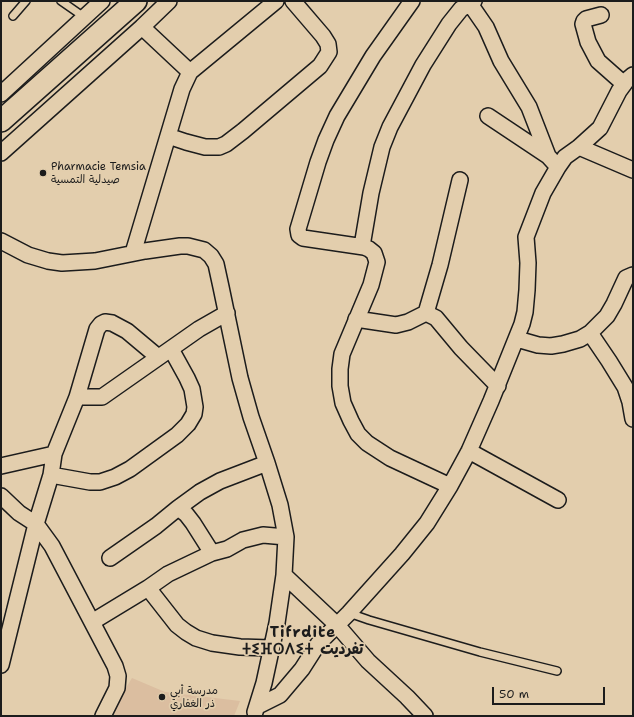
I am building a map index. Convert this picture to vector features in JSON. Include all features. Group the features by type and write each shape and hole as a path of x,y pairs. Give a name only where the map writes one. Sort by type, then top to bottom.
{"main road":[{"path":"1,122 136,1"}],"street":[{"path":"1,94 102,1"},
{"path":"1,153 142,28 169,1"},
{"path":"133,253 182,88 190,72 276,1"},
{"path":"168,136 205,146 219,147 226,144 320,66 329,52 328,44 323,36 292,1"},
{"path":"412,1 373,56 337,116 318,162 298,229 299,235 303,238 362,246 373,251 376,256 377,262 371,285 342,354 340,386 343,403 358,434 367,444 390,458 450,486"},
{"path":"256,711 280,695 302,669 318,644 349,613 402,554 422,529 450,486 469,451 517,339 525,312 527,299 528,263 526,238 553,161 530,107 501,61 486,27 471,2 461,9 449,24 423,65 390,127 382,147 371,193 362,246"},
{"path":"553,161 565,157 579,147 600,128 629,79 598,61 588,42 583,24 584,21 600,15"},
{"path":"142,28 190,72"},
{"path":"488,116 553,161"},
{"path":"579,147 633,170"},
{"path":"356,319 396,325 408,322 426,313 440,265 460,180"},
{"path":"1,241 28,255 48,261 62,263 95,261 133,253 180,246 198,248 208,252 216,264 240,378 251,417 280,505 286,537 284,575 277,623 264,683 256,711"},
{"path":"517,339 538,345 551,346 572,342 590,333 607,316 626,278 633,275"},
{"path":"426,313 436,318 498,386"},
{"path":"78,397 102,397 129,380 199,330 227,314"},
{"path":"1,665 36,524 52,475 54,454 78,397 97,329 105,322 112,323 127,331 158,358"},
{"path":"590,333 609,361 629,385 633,419"},
{"path":"52,475 90,482 100,482 115,477 130,469 177,435 190,420 195,407 192,389 171,349"},
{"path":"469,451 558,500"},
{"path":"1,466 54,454"},
{"path":"110,558 156,526 200,492 220,481 267,463"},
{"path":"1,496 20,513 36,524 52,546 115,666 118,676 117,688 103,716"},
{"path":"178,508 186,514 193,523 212,553"},
{"path":"92,622 168,574 212,553 226,549 243,540 263,535 286,537"},
{"path":"284,575 337,625 368,661 425,716"},
{"path":"148,588 177,625 196,638 212,643 271,648"}],"lane":[{"path":"13,16 26,1"},
{"path":"61,1 84,18"},
{"path":"349,613 391,627 480,652 557,671"}],"shaded area":[{"name":"مدرسة أبي ذر الغفاري","path":"132,678 165,692 240,701 234,716 109,716"}],"place":[{"name":"Pharmacie Temsia صيدلية التمسية","path":"43,173"},
{"name":"مدرسة أبي ذر الغفاري","path":"162,697"}],"district":[{"name":"Tifrdite ⵜⵉⴼⵔⴷⵉⵜ تفرديت","path":"303,642"}]}
